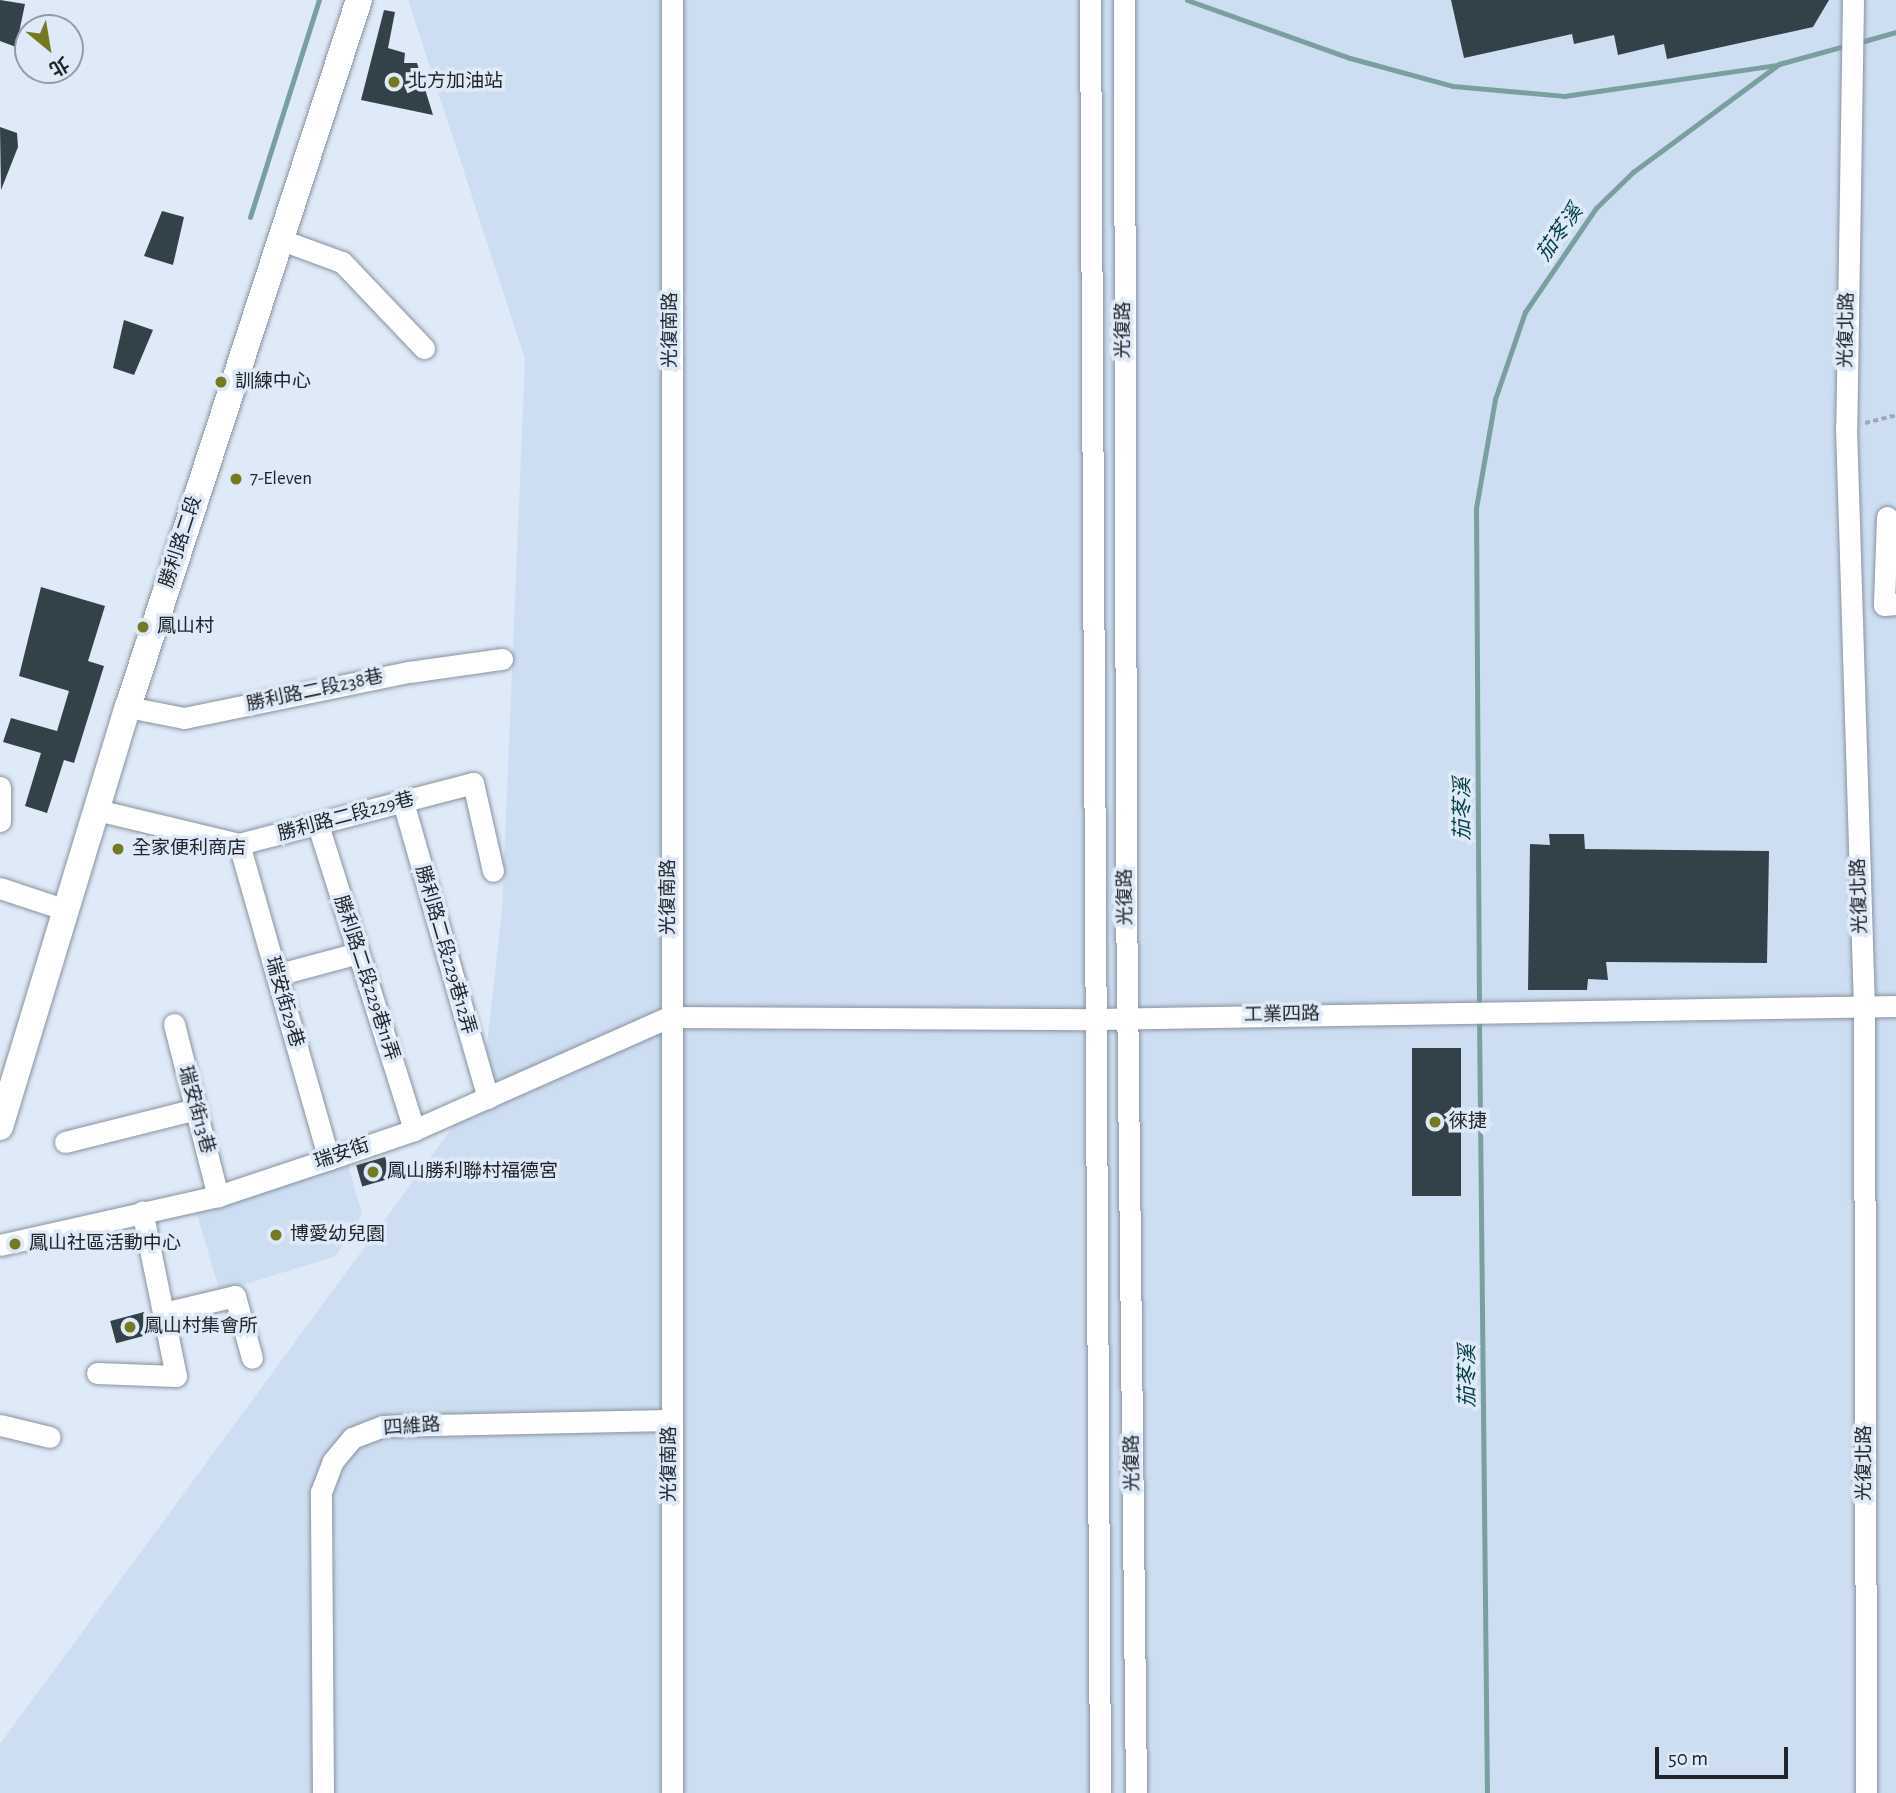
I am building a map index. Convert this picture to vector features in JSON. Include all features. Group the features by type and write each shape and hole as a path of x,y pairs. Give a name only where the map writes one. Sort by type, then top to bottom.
{"main road":[{"name":"勝利路二段","path":"0,1127 128,707 359,0"}],"street":[{"name":"光復南路","path":"671,0 669,1420 672,1793"},
{"name":"光復路","path":"1090,0 1098,1018 1100,1793"},
{"name":"光復北路","path":"1853,0 1846,428 1864,1006 1866,1793"},
{"name":"光復路","path":"1124,1 1128,1017 1136,1793"},
{"path":"279,239 342,262 424,348"},
{"path":"1848,519 1891,517 1884,605 1896,604"},
{"name":"勝利路二段238巷","path":"128,707 184,718 409,671 502,659"},
{"name":"勝利路二段229巷","path":"97,810 239,844 473,783 493,871"},
{"path":"0,787 0,821"},
{"name":"勝利路二段229巷12弄","path":"403,802 488,1098"},
{"name":"勝利路二段229巷11弄","path":"318,825 414,1130"},
{"name":"瑞安街29巷","path":"239,844 329,1159"},
{"path":"0,888 66,910"},
{"path":"276,975 358,953"},
{"name":"工業四路","path":"669,1017 1098,1018 1896,1006"},
{"name":"瑞安街","path":"0,1245 218,1196 329,1159 414,1130 669,1017"},
{"name":"瑞安街13巷","path":"173,1024 218,1196"},
{"path":"65,1142 196,1109"},
{"path":"97,1373 176,1376 142,1212"},
{"path":"163,1313 235,1296 252,1358"},
{"name":"四維路","path":"323,1793 321,1492 334,1461 352,1438 383,1426 669,1420"},
{"path":"0,1425 50,1437"}],"path":[{"path":"1846,428 1896,415"}],"shaded area":[{"path":"408,0 1896,0 1896,1793 0,1793 0,1744 482,1087 502,911 525,359"},
{"name":"博愛幼兒園","path":"347,1162 362,1214 336,1256 220,1292 195,1208"}],"building":[{"path":"0,0 25,4 23,14 14,14 14,46 0,41"},
{"path":"1451,0 1829,0 1813,27 1667,59 1664,44 1618,55 1614,35 1574,44 1572,34 1464,58"},
{"name":"北方加油站","path":"384,10 395,12 388,48 405,53 404,63 417,63 433,115 361,100"},
{"path":"0,127 17,133 18,147 1,190"},
{"path":"162,211 184,217 173,265 144,256"},
{"path":"124,320 153,330 134,375 113,368"},
{"path":"41,587 105,606 88,661 104,666 74,763 64,760 47,813 25,806 41,753 3,742 11,718 57,731 69,691 19,676"},
{"path":"1549,834 1584,834 1585,849 1769,851 1767,963 1606,962 1608,980 1588,979 1587,990 1528,990 1530,844 1550,845"},
{"name":"徠捷","path":"1412,1048 1461,1048 1461,1196 1412,1196"},
{"name":"鳳山勝利聯村福德宮","path":"385,1157 391,1178 362,1186 356,1165"},
{"name":"鳳山村集會所","path":"144,1312 150,1334 116,1343 110,1321"}],"waterway":[{"path":"250,217 319,0"},
{"path":"1187,0 1350,58 1453,86 1564,96 1776,65"},
{"name":"茄苳溪","path":"1857,43 1896,32"},
{"name":"茄苳溪","path":"1479,1009 1476,508 1495,399 1525,312 1596,208 1633,172 1779,64 1848,45"},
{"name":"茄苳溪","path":"1479,1019 1487,1793"}],"place":[{"name":"北方加油站","path":"394,82"},
{"name":"訓練中心","path":"221,382"},
{"name":"7-Eleven","path":"236,479"},
{"name":"鳳山村","path":"143,627"},
{"name":"全家便利商店","path":"118,849"},
{"name":"徠捷","path":"1435,1122"},
{"name":"鳳山勝利聯村福德宮","path":"373,1172"},
{"name":"博愛幼兒園","path":"276,1235"},
{"name":"鳳山社區活動中心","path":"15,1244"},
{"name":"鳳山村集會所","path":"130,1327"}]}
